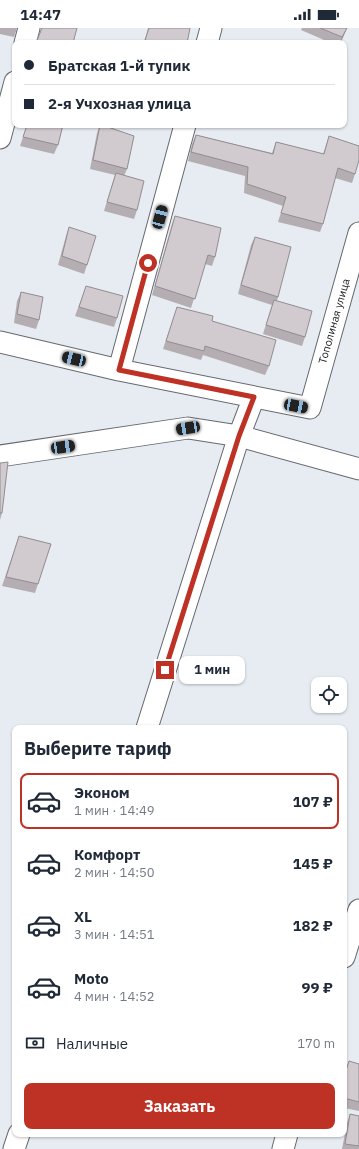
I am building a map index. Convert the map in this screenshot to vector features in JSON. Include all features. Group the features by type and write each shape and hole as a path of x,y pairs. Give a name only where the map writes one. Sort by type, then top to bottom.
{"street":[{"path":"26,40 29,28"},
{"path":"208,40 211,28"},
{"path":"0,138 12,93"},
{"path":"119,370 184,128"},
{"name":"Тополиная улица","path":"254,397 310,408 359,233"},
{"path":"0,342 119,370 254,397 239,436 148,725"},
{"path":"0,456 188,428 239,436 359,469"},
{"path":"347,948 359,910"},
{"path":"14,1149 18,1137"},
{"path":"282,1149 286,1137"}],"building":[{"path":"42,28 77,28 74,40 37,40"},
{"path":"149,28 190,28 188,40 145,40"},
{"path":"320,28 347,28 342,37"},
{"path":"26,128 62,128 58,145 23,137"},
{"path":"99,128 111,128 134,136 127,169 93,160"},
{"path":"196,135 273,154 276,142 324,154 329,136 359,146 359,160 355,174 338,168 323,224 281,213 286,197 247,184 248,167 191,152"},
{"path":"116,173 144,181 137,210 107,202"},
{"path":"175,216 221,228 215,257 208,255 195,299 155,286"},
{"path":"69,227 96,236 87,265 62,256"},
{"path":"255,237 291,247 278,297 241,285"},
{"path":"86,286 123,296 117,318 79,307"},
{"path":"21,292 43,297 39,320 17,314"},
{"path":"274,300 312,311 305,337 266,325"},
{"path":"177,307 213,316 212,321 276,340 269,366 205,346 204,351 166,341"},
{"path":"8,462 2,513 0,513 0,463"},
{"path":"19,536 51,544 38,584 6,577"},
{"path":"349,1061 359,1064 359,1102 347,1099 347,1067"},
{"path":"350,1114 359,1116 359,1146 345,1144"}],"route":[{"path":"148,263 119,370 254,397 239,436 165,670"}]}
